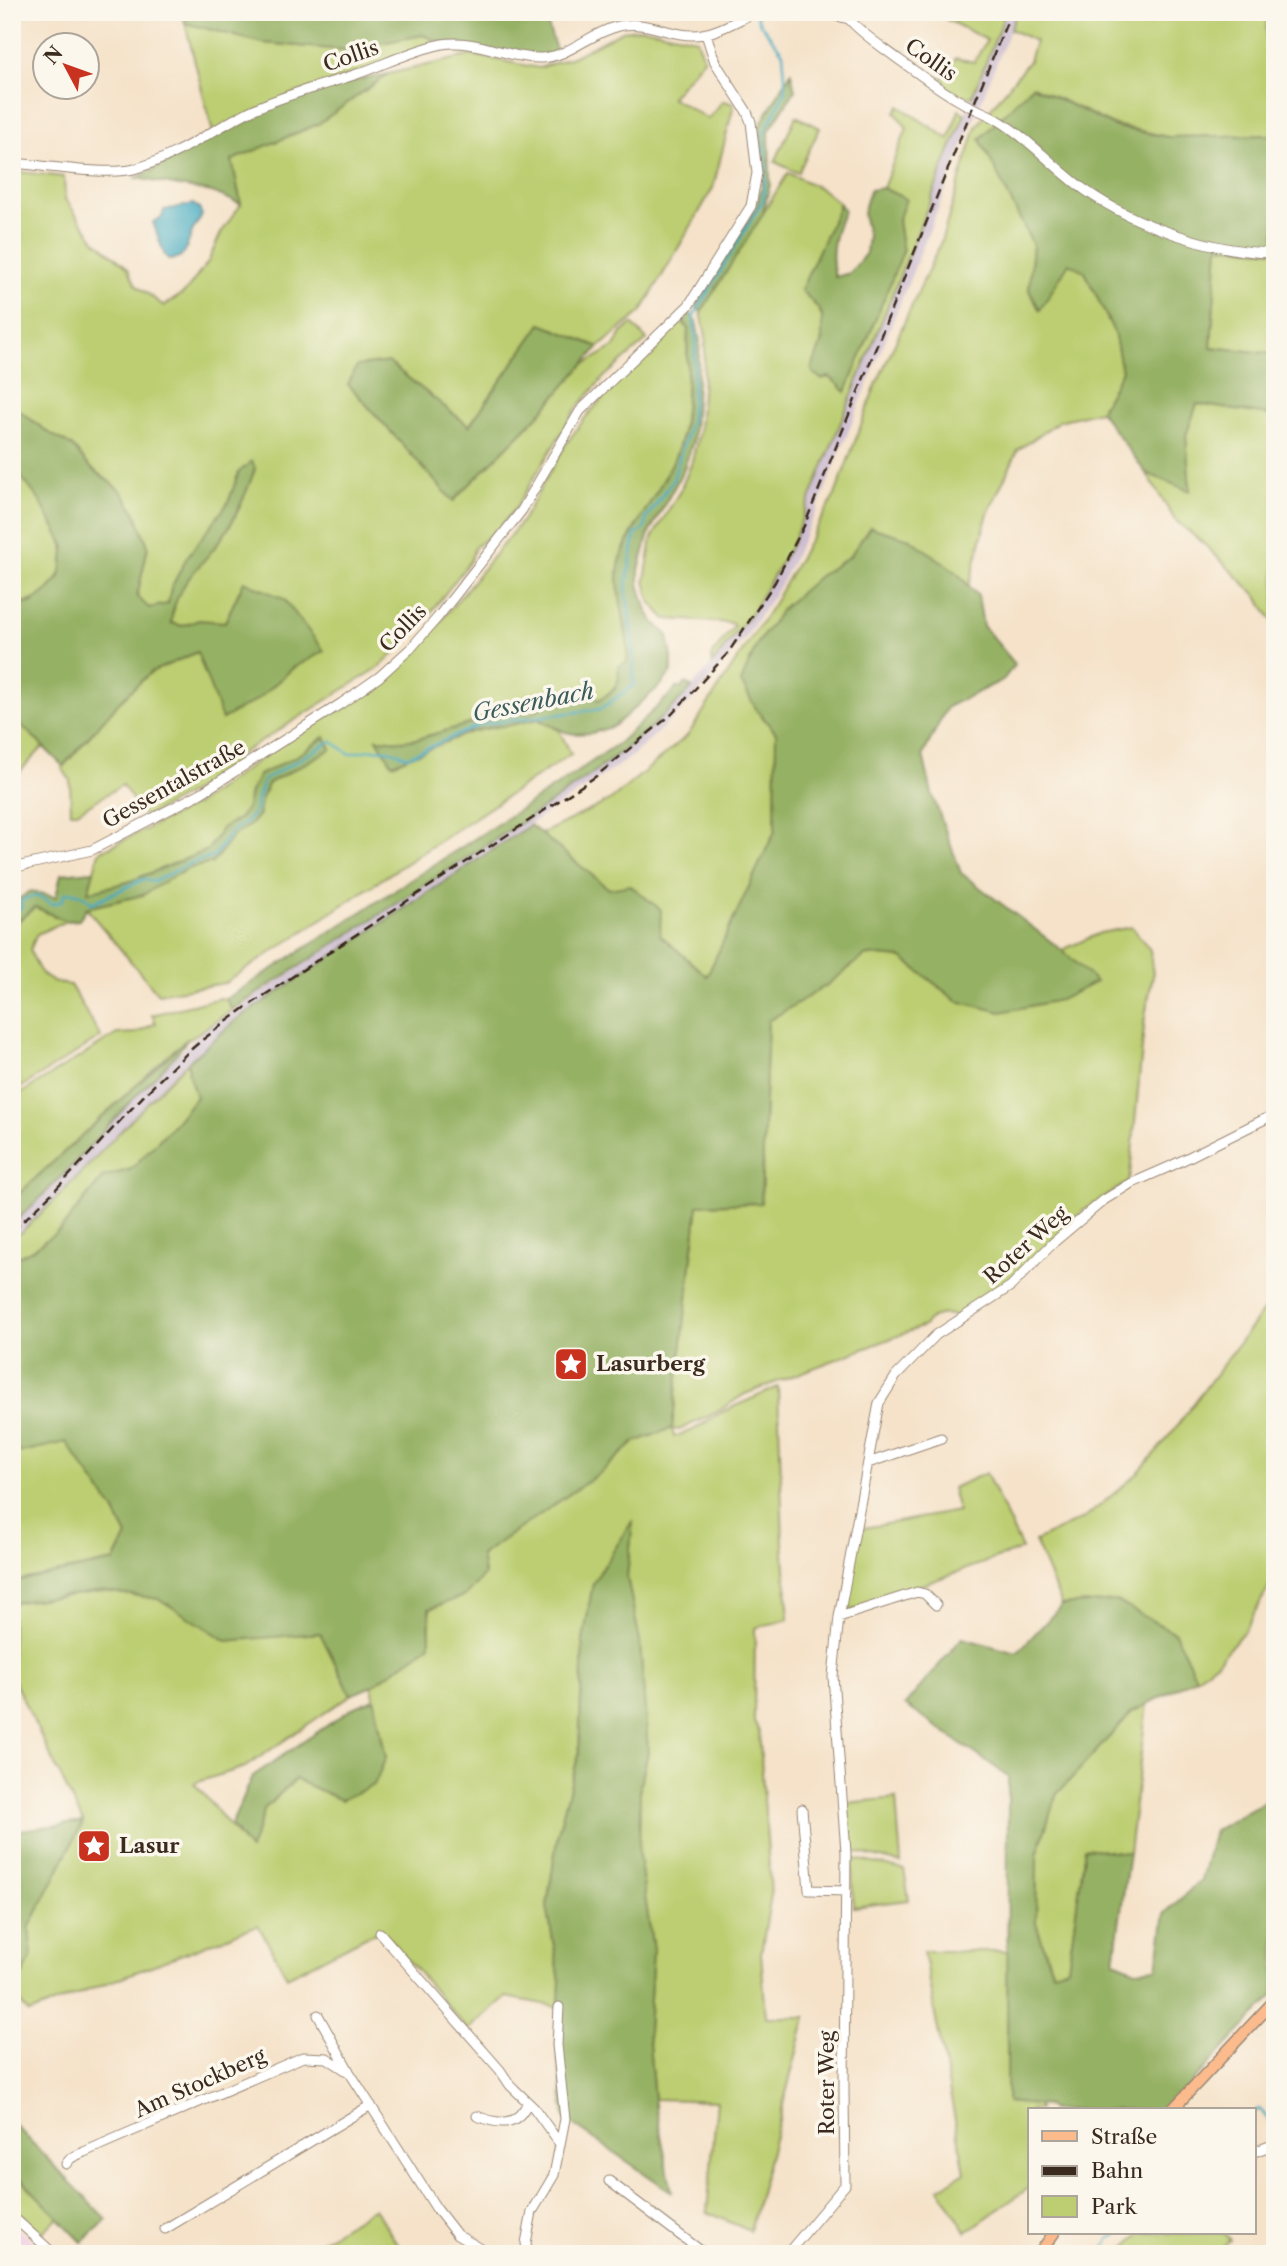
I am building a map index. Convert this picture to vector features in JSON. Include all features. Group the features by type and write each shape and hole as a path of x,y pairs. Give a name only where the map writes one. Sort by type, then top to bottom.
{"main road":[{"path":"1179,2108 1275,2000"},
{"path":"1040,2254 1053,2234"}],"street":[{"name":"Collis","path":"820,12 849,19 866,36 942,90 999,120 1085,190 1110,205 1197,242 1256,253 1275,253"},
{"path":"849,19 863,12"},
{"name":"Collis","path":"12,163 108,171 132,169 174,153 252,111 288,96 355,75 423,49 446,44 478,45 540,58 558,56 584,40 619,26 643,24 688,35 706,34 753,14"},
{"name":"Collis","path":"342,703 379,677 411,649 438,617 522,510 580,411 689,305 751,206 757,173 751,122 715,62 706,34"},
{"name":"Gessentalstraße","path":"12,868 92,850 201,793 342,703"},
{"name":"Roter Weg","path":"787,2254 845,2185 846,1853 833,1675 839,1616 879,1403 895,1376 936,1335 1011,1286 1054,1242 1104,1200 1130,1184 1275,1114"},
{"path":"867,1463 941,1438"},
{"path":"839,1616 918,1592 925,1594 936,1605"},
{"path":"802,1809 809,1890 846,1891"},
{"path":"380,1933 500,2070 510,2085 528,2102 560,2144"},
{"path":"528,2254 526,2243 532,2212 554,2175 565,2119 557,2045 559,2007"},
{"path":"318,2015 350,2073 436,2208 457,2235 489,2254"},
{"name":"Am Stockberg","path":"66,2164 71,2158 84,2152 303,2057 327,2058 350,2073"},
{"path":"477,2116 502,2124 510,2123 519,2117 528,2102"},
{"path":"165,2230 371,2105"},
{"path":"1256,2151 1275,2144"},
{"path":"609,2181 705,2254"},
{"path":"12,2216 54,2254"}],"shaded area":[{"path":"1006,12 1017,12 817,510 782,582 745,638 692,700 631,757 254,1008 208,1043 136,1114 71,1186 12,1240 12,1224 51,1189 145,1086 202,1032 560,797 624,751 670,711 712,664 752,612 792,544"},
{"path":"12,2223 14,2225 47,2254 12,2254"}],"green space":[{"path":"183,12 547,12 545,16 558,56 536,58 446,44 423,35 345,50 263,43 185,23"},
{"path":"932,12 1006,12 972,97 956,95 939,83 956,58 974,62 987,40"},
{"path":"1017,12 1267,12 1266,38 1275,55 1275,135 1168,137 1111,124 1032,86 980,139 1033,245 1029,290 1039,309 1069,262 1085,272 1114,332 1122,371 1100,411 1059,421 1018,450 988,513 969,586 955,571 870,527 850,556 818,577 756,709 776,733 775,831 707,977 609,889 541,834 611,800 688,735 774,603 835,495 876,385 941,242 976,127 1029,61 1035,41 1010,29"},
{"path":"185,23 263,43 345,50 423,35 446,44 288,96 213,133"},
{"path":"643,28 697,39 704,59 671,97 708,119 723,101 734,104 713,188 641,312 599,347 541,324 469,426 388,362 348,384 453,501 536,418 583,365 614,347 622,333 632,324 647,340 604,377 576,409 515,509 500,527 475,547 470,561 415,633 381,666 236,757 237,762 196,790 145,817 122,785 77,812 71,812 70,780 62,768 122,699 151,672 198,652 222,719 258,699 293,668 324,651 244,581 225,622 199,621 182,626 171,623 177,597 189,577 226,531 255,469 239,472 227,504 178,575 168,604 148,608 137,597 148,546 135,512 121,491 90,467 72,446 46,431 12,405 12,171 64,177 65,199 95,240 128,268 136,285 164,306 185,292 208,262 221,233 241,204 232,160 318,124 388,74 472,55 539,68 573,57 622,31"},
{"path":"791,73 795,90 769,131 770,184 763,214 701,312 695,306 756,207 763,181 760,125"},
{"path":"388,74 318,124 232,160 241,204 212,192 136,178 287,101 320,90"},
{"path":"1032,86 1116,127 1168,137 1275,135 1275,251 1218,246 1211,347 1275,354 1275,416 1197,404 1186,435 1190,491 1146,473 1100,411 1122,371 1114,332 1085,272 1069,263 1040,310 1029,290 1033,245 980,139"},
{"path":"899,106 949,139 959,110 965,114 792,544 752,612 712,664 711,656 734,626 731,623 666,619 651,603 645,581 652,538 680,491 691,465 699,433 706,336 701,312 788,173 822,189 840,204 801,290 820,312 823,326 822,340 812,368 838,383 903,252 898,221 905,199 883,188 907,128 895,112"},
{"path":"796,116 820,128 798,173 775,162"},
{"path":"883,188 906,199 898,221 903,252 846,392 830,377 821,379 813,373 812,368 822,342 822,315 801,290 840,204 844,211 834,244 833,269 835,277 850,273 866,253 868,236 863,213 870,190"},
{"path":"1218,246 1275,251 1275,354 1211,347"},
{"path":"690,314 696,321 700,341 693,441 683,471 649,533 639,570 639,584 647,611 668,636 672,671 662,684 614,726 592,733 575,734 538,719 496,726 470,732 392,764 377,739 417,739 517,710 529,715 563,698 582,695 599,700 615,689 619,678 618,667 627,662 628,650 618,584 620,561 680,444 686,394 688,329 684,322 685,316"},
{"path":"681,321 688,329 683,429 675,457 661,487 629,538 621,558 620,588 629,647 627,663 616,685 599,700 591,696 573,696 563,698 529,715 517,710 417,739 378,739 392,764 470,732 538,719 559,730 571,754 225,983 158,994 86,908 142,895 190,868 212,863 234,835 250,825 259,814 262,796 269,783 331,748 325,738 322,738 250,792 247,807 240,818 222,828 208,850 128,882 88,893 99,852 196,805 277,747 386,677 414,654 522,521 566,444 585,418 622,376"},
{"path":"541,324 599,347 536,418 453,501 348,384 357,366 388,362 469,426"},
{"path":"1197,404 1275,416 1275,625 1257,596 1204,544 1175,520 1146,473 1190,490 1186,435"},
{"path":"12,405 46,431 72,446 90,467 121,491 135,512 148,546 137,597 149,608 168,604 171,588 187,557 228,503 239,472 252,461 255,469 236,514 221,539 183,587 173,609 171,623 182,626 199,620 225,622 244,581 284,599 324,651 293,668 258,699 222,719 197,652 151,672 122,699 63,766 12,716 12,604 31,603 49,589 60,577 65,547 40,501 12,465"},
{"path":"12,465 53,521 61,538 64,554 62,569 50,588 36,599 12,604"},
{"path":"870,527 910,539 955,571 978,596 983,626 1015,664 1003,680 947,707 923,755 932,794 961,873 1062,950 1096,982 1060,1000 1001,1012 957,1001 902,958 866,955 827,985 768,1021 761,1203 698,1205 672,1428 635,1442 600,1473 481,1555 484,1575 466,1595 429,1609 430,1645 372,1686 351,1695 320,1633 227,1641 159,1599 104,1591 17,1602 12,1606 12,1582 114,1561 127,1536 114,1510 66,1442 12,1454 12,1260 32,1250 61,1229 103,1177 131,1169 177,1121 196,1097 188,1062 236,1020 530,825 609,889 630,885 661,910 660,935 707,976 775,831 776,733 756,709 741,682 757,644 783,608 818,577 850,556"},
{"path":"686,683 692,688 668,712 591,775 232,1010 226,999 564,781 620,742 678,687 681,689"},
{"path":"12,716 44,746 12,780"},
{"path":"325,737 331,749 269,783 262,796 259,814 250,825 234,835 212,863 190,868 143,895 86,908 79,920 66,921 35,907 12,926 12,903 31,891 56,897 61,874 94,871 88,892 128,882 208,850 222,828 240,818 259,775 295,757"},
{"path":"35,907 66,921 37,934 30,950 36,965 48,979 70,985 101,1037 12,1093 12,926"},
{"path":"1132,927 1150,950 1153,975 1145,1016 1128,1182 1084,1210 1008,1285 958,1316 935,1316 924,1326 745,1394 715,1413 679,1430 672,1429 674,1437 693,1430 722,1412 778,1387 783,1543 789,1619 755,1628 754,1721 759,1731 771,1895 761,1953 766,2017 806,2017 750,2231 707,2212 717,2101 654,2099 648,2032 653,1950 639,1856 640,1786 648,1752 640,1642 627,1577 633,1522 593,1583 583,1641 579,1753 558,1833 547,1906 560,1981 559,2007 506,1997 468,2030 381,1929 287,1977 258,1925 29,2013 12,1993 12,1985 24,1973 31,1955 29,1928 83,1822 12,1677 12,1606 16,1602 104,1591 159,1599 227,1640 321,1633 351,1695 245,1767 194,1783 249,1849 265,1808 296,1779 341,1800 386,1758 372,1686 430,1645 430,1609 466,1595 484,1575 481,1555 600,1473 635,1442 672,1428 698,1205 761,1203 768,1021 827,985 866,955 902,958 957,1001 1095,982 1062,950 1100,933"},
{"path":"220,998 226,999 232,1010 176,1048 12,1200 12,1099 117,1034 136,1033 156,1023 152,1015"},
{"path":"188,1038 73,1164 12,1224 12,1200"},
{"path":"188,1062 196,1097 177,1121 131,1170 103,1177 61,1229 32,1250 12,1260 12,1240"},
{"path":"1267,1306 1275,1312 1275,1576 1244,1631 1219,1660 1196,1678 1175,1633 1116,1602 1062,1605 1035,1541 1085,1518 1136,1475 1167,1439"},
{"path":"66,1442 114,1510 127,1536 114,1561 12,1582 12,1454"},
{"path":"986,1473 1022,1549 844,1613 858,1529 958,1511 952,1488"},
{"path":"633,1520 627,1577 640,1642 648,1752 640,1786 639,1856 653,1950 648,2032 654,2099 672,2192 565,2119 557,2045 560,1981 547,1906 558,1833 579,1753 583,1641 593,1583"},
{"path":"1116,1601 1175,1633 1196,1678 1132,1712 1056,1795 1037,1855 1036,1923 1052,1972 1068,1968 1085,1848 1129,1853 1114,1961 1136,1970 1157,1968 1165,1913 1201,1880 1214,1831 1275,1796 1275,1994 1168,2108 1050,2108 1007,2102 1008,1776 905,1705 962,1638 1017,1653 1062,1605"},
{"path":"374,1699 386,1758 374,1785 341,1800 295,1779 265,1808 250,1850 231,1825 253,1776 353,1708"},
{"path":"1147,1704 1129,1853 1085,1848 1068,1969 1053,1972 1036,1923 1037,1855 1056,1795 1132,1712"},
{"path":"896,1798 901,1863 852,1851 847,1803"},
{"path":"83,1822 29,1928 32,1955 24,1973 12,1985 12,1831"},
{"path":"852,1858 904,1870 909,1900 853,1907"},
{"path":"923,1951 1008,1951 1007,2102 1038,2105 1039,2108 1028,2108 1028,2188 966,2232 939,2188 965,2172"},
{"path":"12,2122 107,2220 82,2242 12,2170"},
{"path":"12,2170 58,2217 41,2234 12,2206"},
{"path":"374,2208 404,2254 300,2254"},
{"path":"1140,2234 1225,2234 1230,2240 1215,2254 1118,2254"}],"water":[{"path":"193,204 199,208 202,215 184,253 169,260 164,254 153,222 162,217 164,210"}],"waterway":[{"name":"Gessenbach","path":"12,912 21,908 22,900 26,898 38,897 52,904 62,901 65,893 80,895 92,903 144,879 153,882 191,863 213,857 233,830 245,823 256,810 264,780 331,741 350,754 379,750 393,751 407,757 482,724 601,709 634,685 633,646 626,589 635,535 645,528 646,519 673,480 691,419 696,337 693,317 763,200 766,170 764,133 786,90 783,53 756,15"},
{"path":"1256,2111 1260,2109 1270,2122 1275,2119"},
{"path":"1101,2254 1110,2238 1120,2234"}],"railway":[{"path":"12,1231 56,1189 160,1079 205,1038 245,1008 595,777 672,714 728,653 775,582 805,524 1011,12"}],"place":[{"name":"Lasurberg","path":"571,1364"},
{"name":"Lasur","path":"94,1846"}]}
